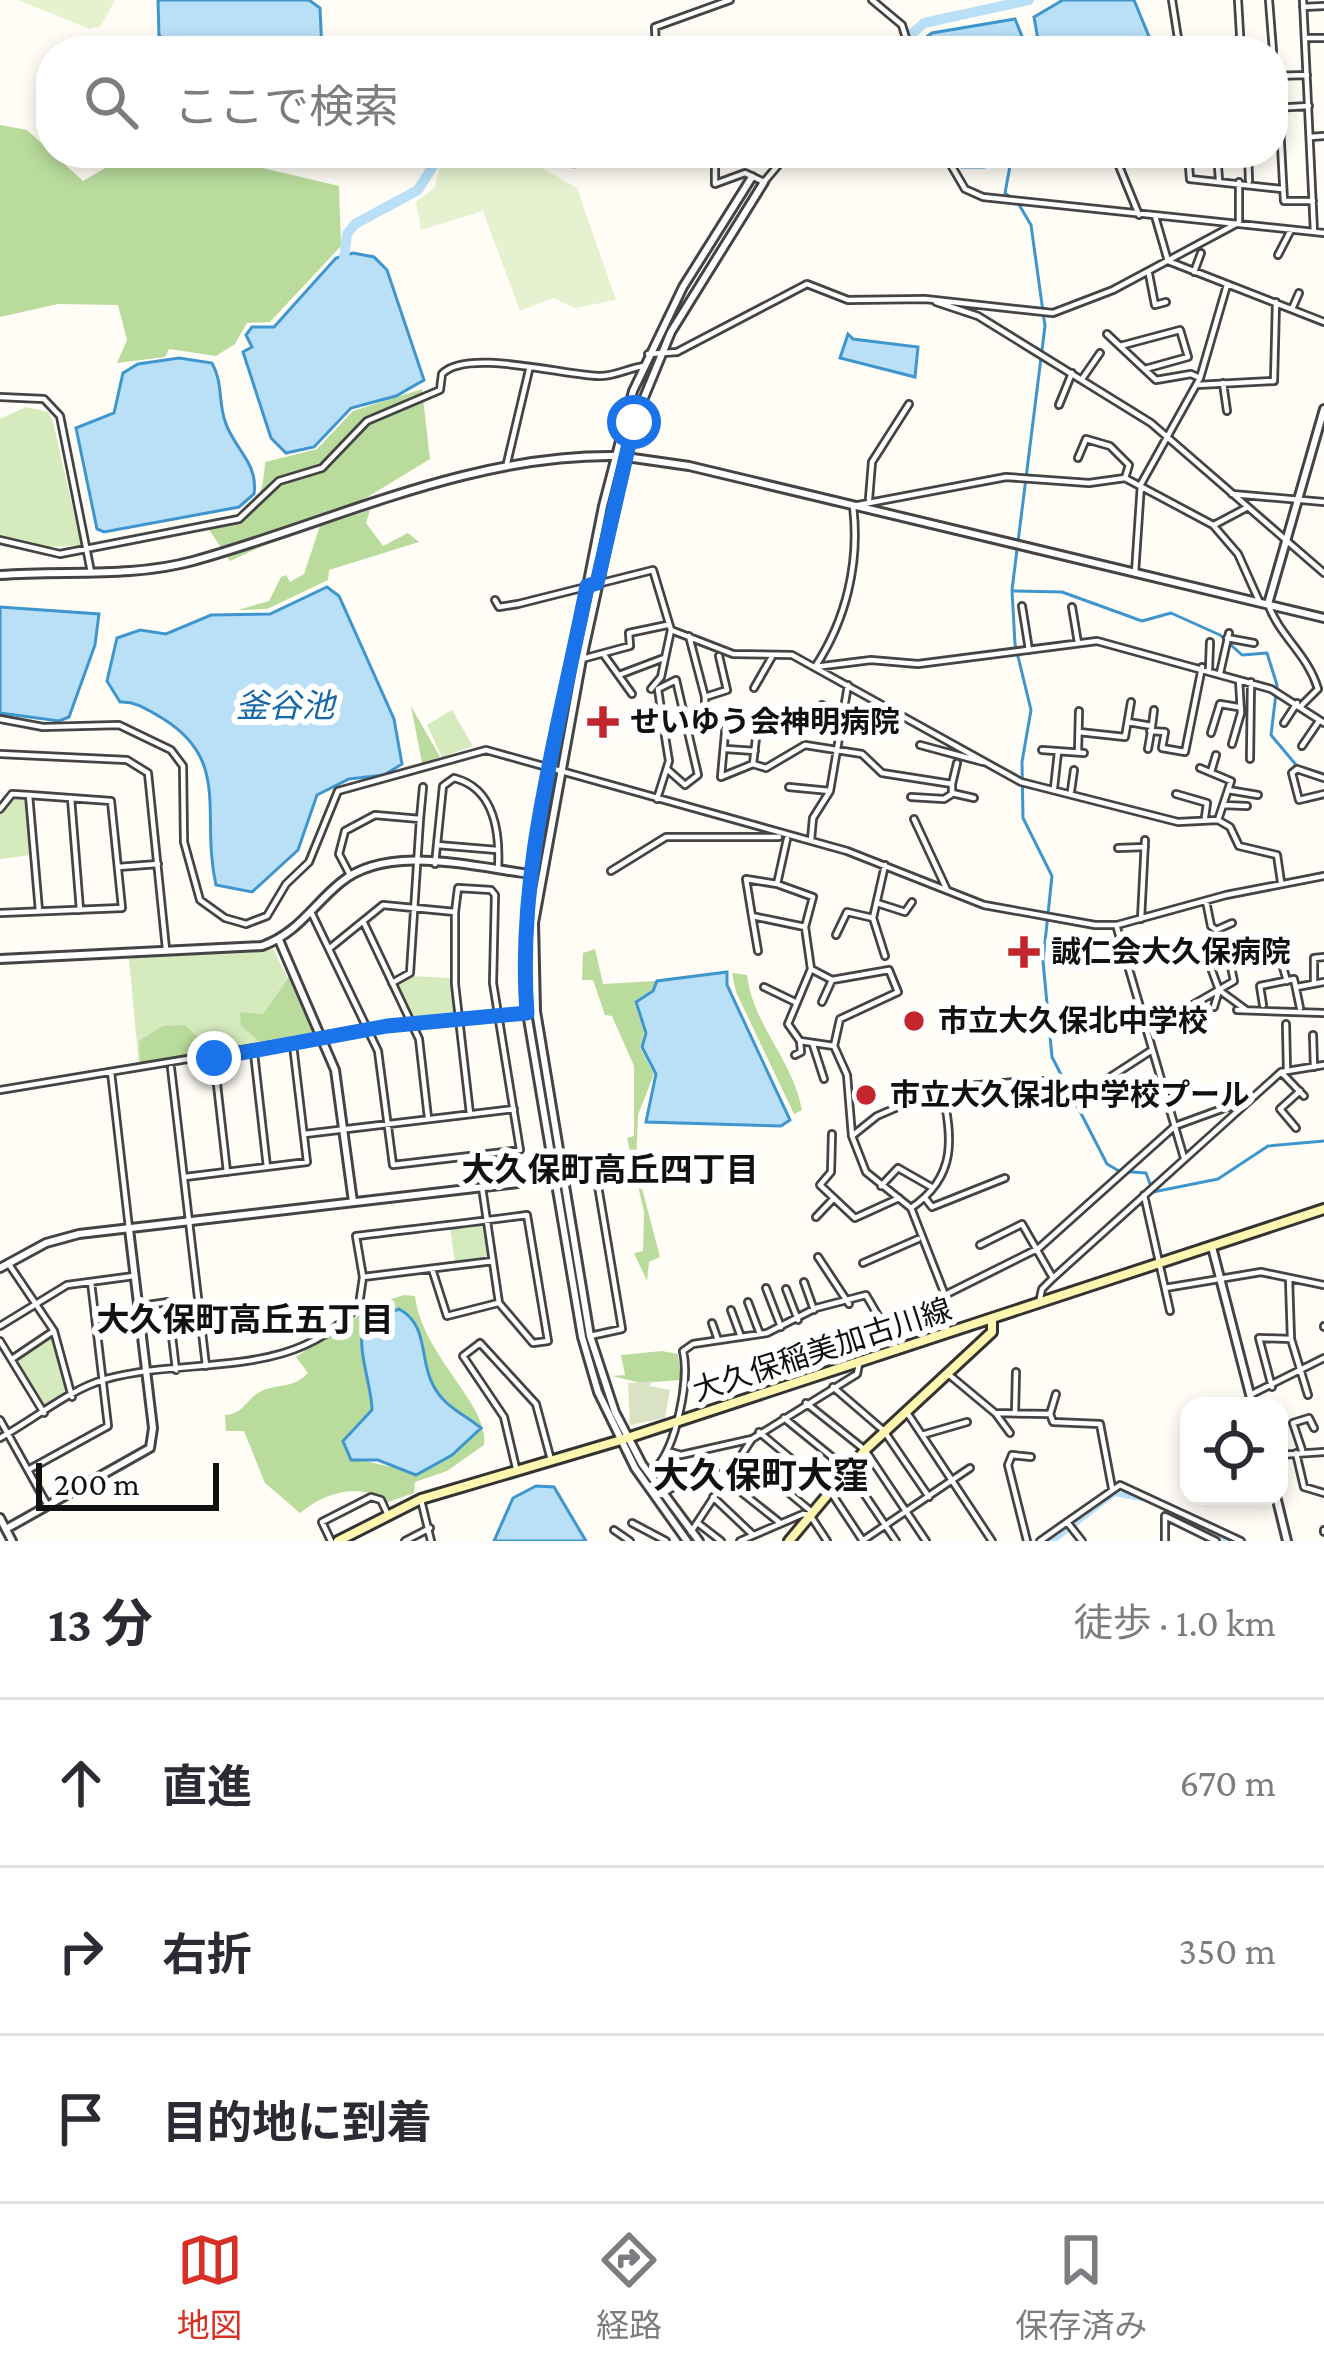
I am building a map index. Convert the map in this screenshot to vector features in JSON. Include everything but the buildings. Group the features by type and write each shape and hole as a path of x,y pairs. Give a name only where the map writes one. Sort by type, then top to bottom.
{"main road":[{"name":"大久保稲美加古川線","path":"334,1541 421,1499 624,1439 1324,1209"},
{"path":"791,1540 865,1450 992,1332 992,1320"}],"street":[{"path":"655,36 655,27 730,0"},
{"path":"872,0 902,25 906,36"},
{"path":"1172,0 1178,36"},
{"path":"1238,0 1240,36"},
{"path":"1269,0 1272,36"},
{"path":"1314,232 1303,4 1324,6"},
{"path":"1306,38 1324,38"},
{"path":"1288,76 1307,75"},
{"path":"1288,107 1309,106"},
{"path":"1310,137 1324,136"},
{"path":"715,168 716,184 731,175 764,182"},
{"path":"687,1538 624,1439 590,1336 527,1013 524,965 534,874 625,456 659,356 776,168"},
{"path":"952,168 974,194 1324,233"},
{"path":"1120,168 1139,214"},
{"path":"1189,168 1190,178 1282,189"},
{"path":"1218,168 1219,180"},
{"path":"1249,168 1249,182"},
{"path":"1280,168 1284,201 1313,201"},
{"path":"556,771 614,456 648,354 752,177"},
{"path":"1237,224 1239,181"},
{"path":"1155,216 1168,261"},
{"path":"648,354 659,356 807,284 848,300 925,298 1046,314 1148,272 1237,224"},
{"path":"1278,256 1291,230"},
{"path":"1194,272 1202,254"},
{"path":"1168,261 1321,321 1324,313"},
{"path":"1148,272 1155,305 1166,302"},
{"path":"1136,573 1141,484 1170,438 1207,362 1227,285"},
{"path":"1292,309 1300,293"},
{"path":"925,298 978,316 1170,438 1324,573"},
{"path":"1107,334 1156,380 1191,374 1198,382 1274,381 1276,302"},
{"path":"1120,346 1180,329 1188,358"},
{"path":"1082,379 1100,352"},
{"path":"1145,369 1188,358 1207,362"},
{"path":"0,540 46,553 89,550 239,519 279,481 322,469 367,422 440,390 442,374 454,365 601,377 644,366"},
{"path":"507,463 530,370"},
{"path":"1059,405 1072,373"},
{"path":"1223,383 1227,411"},
{"path":"0,398 44,398 60,416 91,572"},
{"path":"869,499 872,462 909,404"},
{"path":"1264,603 1324,409"},
{"path":"1078,458 1085,440 1110,446 1129,466 1125,478"},
{"path":"0,575 193,561 507,463 625,456 1324,618"},
{"path":"853,506 869,499 1006,477 1089,483 1125,478 1141,484 1214,525 1238,554 1275,625 1310,664 1321,689 1298,705 1284,723"},
{"path":"1232,494 1324,502"},
{"path":"815,668 842,624 855,527 853,506"},
{"path":"1214,525 1246,508"},
{"path":"495,600 499,607 518,604 653,570 669,627 667,657 650,688"},
{"path":"1022,606 1029,650"},
{"path":"1072,607 1078,643"},
{"path":"581,659 630,646 629,633 669,627 723,652 791,655 1022,782 1178,822 1204,817 1218,820 1230,827 1239,846 1277,855 1281,882"},
{"path":"664,730 705,720 705,697 689,636"},
{"path":"1220,673 1228,636 1254,644"},
{"path":"1128,722 1165,732 1162,748 1185,752 1210,642"},
{"path":"815,668 871,661 918,664 1078,643 1132,647 1251,682 1298,705 1322,721 1302,746"},
{"path":"604,655 632,694"},
{"path":"754,688 773,655"},
{"path":"705,697 728,690 719,656"},
{"path":"619,675 667,657"},
{"path":"1232,744 1240,707 1239,678"},
{"path":"657,800 667,769 658,689 676,680 698,775 685,785 667,769"},
{"path":"1250,760 1251,682"},
{"path":"811,840 812,818 830,791 848,684"},
{"path":"1079,732 1125,737 1131,703"},
{"path":"798,715 814,719 823,704 841,717"},
{"path":"1211,733 1220,704 1240,707"},
{"path":"1148,749 1154,710"},
{"path":"1042,750 1081,752 1079,711"},
{"path":"0,719 44,727 119,725 171,750 183,766 184,842 200,900 225,918 246,923 267,916 286,884 309,862 338,791 485,750 788,837"},
{"path":"753,764 757,729 726,722 721,777 753,764 766,768 805,746 862,754 882,773 952,784"},
{"path":"920,745 989,763"},
{"path":"726,749 754,751"},
{"path":"1054,788 1058,751"},
{"path":"0,754 136,762 150,779 166,951"},
{"path":"1211,772 1216,755"},
{"path":"952,793 957,763"},
{"path":"1200,768 1231,781 1218,820"},
{"path":"1324,778 1298,769 1292,773 1298,800 1324,794"},
{"path":"1071,791 1074,770"},
{"path":"435,864 443,786 454,778 483,798 497,821 498,870"},
{"path":"392,983 410,973 424,787"},
{"path":"789,787 830,791"},
{"path":"1228,790 1258,795"},
{"path":"911,797 944,799 952,793 974,798"},
{"path":"0,809 12,794 111,800 122,908 0,913"},
{"path":"1176,794 1207,803 1204,817"},
{"path":"29,795 39,911"},
{"path":"71,798 80,910"},
{"path":"1223,805 1246,806"},
{"path":"350,875 338,843 345,831 375,814 420,819"},
{"path":"914,819 947,890"},
{"path":"611,871 666,837 788,837 885,865 984,905 1117,926 1281,882 1324,876"},
{"path":"777,884 788,837"},
{"path":"1118,848 1145,844 1141,919"},
{"path":"437,845 500,850"},
{"path":"0,959 249,948 279,940 350,875 378,863 417,862 534,874"},
{"path":"118,867 158,864"},
{"path":"885,865 873,919 885,956"},
{"path":"534,874 536,1011 589,1363 624,1439 687,1538 699,1541"},
{"path":"758,951 746,879 813,897 806,927 812,969 788,1024 800,1041 801,1052 796,1055"},
{"path":"312,914 378,1051 393,1165 520,1150 493,983 495,895 491,890 458,888 455,912 459,1019 470,1114"},
{"path":"1206,901 1210,926 1216,930 1232,923"},
{"path":"877,903 904,912 912,902"},
{"path":"330,948 383,905 455,912"},
{"path":"836,935 847,911 873,919"},
{"path":"752,916 806,927"},
{"path":"362,921 419,1039 428,1119"},
{"path":"1117,926 1184,1158"},
{"path":"279,940 326,1039 353,1202"},
{"path":"1280,957 1287,981"},
{"path":"1314,982 1314,958 1324,958"},
{"path":"1143,1017 1182,1011 1219,990 1234,981 1231,967"},
{"path":"1211,968 1219,990 1241,1009 1300,1008 1324,1013"},
{"path":"812,969 832,980 889,970 898,992 841,1019 834,1046 847,1075 852,1136 866,1172 911,1208 945,1295 947,1335"},
{"path":"1263,1007 1260,986 1294,979 1300,1008"},
{"path":"822,1002 832,980"},
{"path":"1297,987 1324,982"},
{"path":"764,987 795,1002"},
{"path":"1214,1006 1219,990"},
{"path":"0,1090 253,1052 368,1029 527,1013"},
{"path":"1286,1024 1284,1071 1302,1094 1280,1109 1296,1129"},
{"path":"1313,1035 1314,1067"},
{"path":"800,1041 834,1046"},
{"path":"185,1178 307,1162 293,1045"},
{"path":"812,1045 824,1079"},
{"path":"852,1136 877,1116 942,1088 1028,1081 1056,1081 1071,1088 1098,1085 1152,1050"},
{"path":"253,1052 268,1167"},
{"path":"214,1058 227,1172"},
{"path":"171,1065 206,1366"},
{"path":"1039,1303 1042,1289 1053,1278 1249,1100 1284,1071 1324,1065"},
{"path":"6,1529 150,1448 147,1374 111,1072"},
{"path":"911,1208 926,1198 944,1174 953,1142 942,1088"},
{"path":"945,1295 1039,1248 1175,1126 1249,1100"},
{"path":"304,1134 514,1108"},
{"path":"832,1134 831,1172 820,1184 854,1218 899,1198"},
{"path":"881,1186 898,1168 933,1189"},
{"path":"72,1397 53,1331 35,1301 4,1266 63,1239 596,1174 622,1329 590,1336"},
{"path":"926,1198 932,1207 1005,1178"},
{"path":"0,1438 104,1380 268,1360 304,1348 359,1305 362,1277 356,1236 486,1221 527,1215 548,1342 533,1343 499,1303 486,1221 482,1187"},
{"path":"1144,1195 1170,1311"},
{"path":"816,1216 834,1198"},
{"path":"980,1244 1022,1224 1053,1278"},
{"path":"863,1263 920,1238"},
{"path":"1212,1246 1250,1395 1324,1358"},
{"path":"818,1257 849,1304"},
{"path":"362,1277 493,1262"},
{"path":"432,1269 447,1316 499,1303"},
{"path":"1165,1288 1261,1272 1324,1285"},
{"path":"0,1326 67,1285 134,1276"},
{"path":"1289,1279 1291,1339 1308,1395"},
{"path":"28,1470 108,1426 91,1282"},
{"path":"804,1282 814,1310"},
{"path":"766,1288 781,1327"},
{"path":"786,1289 798,1320"},
{"path":"655,1468 671,1452 688,1370 682,1352 760,1334 814,1310 849,1304 866,1295 898,1350"},
{"path":"138,1306 168,1302 176,1370"},
{"path":"748,1302 760,1334"},
{"path":"731,1310 741,1337"},
{"path":"712,1323 718,1340"},
{"path":"12,1359 53,1331"},
{"path":"1272,1387 1259,1338 1291,1339"},
{"path":"0,1341 44,1413"},
{"path":"517,1470 504,1417 463,1357 480,1343 536,1404 551,1460"},
{"path":"687,1538 752,1438 857,1374 859,1362"},
{"path":"1015,1413 1016,1372"},
{"path":"947,1373 995,1413 1010,1433"},
{"path":"833,1387 884,1431 928,1497"},
{"path":"1056,1394 1050,1414 1053,1422 1100,1424 1112,1488"},
{"path":"806,1403 865,1450 926,1541"},
{"path":"906,1411 992,1541"},
{"path":"995,1413 1050,1414"},
{"path":"783,1418 848,1470 896,1541"},
{"path":"1314,1428 1309,1418 1293,1423 1304,1487 1324,1493"},
{"path":"0,1420 48,1506"},
{"path":"922,1435 967,1422"},
{"path":"759,1432 830,1491 862,1541 970,1468"},
{"path":"671,1452 681,1455 752,1438"},
{"path":"1288,1454 1324,1452"},
{"path":"743,1455 811,1514 827,1541"},
{"path":"1027,1541 1008,1465 1012,1456 1031,1457"},
{"path":"661,1495 684,1480 716,1472 779,1522"},
{"path":"1040,1541 1112,1488 1126,1486 1241,1541"},
{"path":"712,1496 752,1534"},
{"path":"334,1541 322,1522 371,1498 381,1500 388,1515"},
{"path":"421,1499 431,1541"},
{"path":"1278,1505 1287,1541"},
{"path":"740,1541 779,1522 811,1514"},
{"path":"1165,1541 1165,1516 1216,1541"},
{"path":"0,1518 12,1541"},
{"path":"1067,1522 1082,1541"},
{"path":"632,1523 666,1541"},
{"path":"699,1524 721,1541"},
{"path":"405,1541 430,1528"},
{"path":"614,1530 630,1541"}],"green space":[{"path":"18,0 115,0 101,26 90,29"},
{"path":"0,125 27,130 36,138 36,168 69,168 83,181 105,168 262,168 339,186 341,246 270,322 247,323 235,344 216,356 169,349 165,357 117,363 127,340 118,305 58,304 0,317"},
{"path":"440,168 542,168 577,188 616,300 575,308 553,298 520,311 483,211 421,230 416,202 435,187"},
{"path":"422,389 430,459 361,501 230,561 208,528 252,507 261,490 265,462 317,449 353,411"},
{"path":"26,407 48,412 53,422 81,545 33,548 0,536 0,419"},
{"path":"370,510 366,523 383,546 408,533 419,542 329,570 328,580 267,609 238,610 269,601 281,577 286,575 290,582 304,574 320,526"},
{"path":"411,706 440,757 422,763"},
{"path":"452,710 473,746 442,757 427,725"},
{"path":"24,796 31,855 0,859 0,812 12,797"},
{"path":"273,949 317,1035 139,1065 129,959"},
{"path":"595,949 603,984 656,981 652,990 634,1001 644,1032 640,1048 654,1074 638,1115 636,1165 660,1257 649,1262 647,1281 634,1253 643,1251 644,1212 627,1138 634,1136 634,1066 612,1016 605,1015 593,980 582,980 583,953"},
{"path":"732,973 747,975 757,1010 797,1092 802,1110 794,1114 736,992"},
{"path":"410,976 451,978 456,1015 415,1020 396,986"},
{"path":"289,977 315,1037 253,1049 260,1042 241,1026 240,1012 263,1014"},
{"path":"185,1025 204,1043 204,1054 140,1064 139,1041 163,1026"},
{"path":"476,1223 483,1227 488,1256 455,1263 450,1228"},
{"path":"415,1296 430,1339 477,1413 484,1445 447,1471 415,1482 414,1493 388,1502 365,1492 342,1492 300,1513 265,1483 244,1431 226,1431 225,1415 237,1412 264,1390 302,1378 308,1373 296,1357 376,1304","holes":["395,1311 418,1326 433,1386 469,1424 404,1470 348,1457 343,1442 372,1410 364,1334"]},
{"path":"51,1334 67,1391 46,1408 16,1358"},
{"path":"678,1354 681,1380 641,1383 612,1376 625,1375 621,1355"},
{"path":"653,1381 649,1386 670,1390 665,1418 630,1425 628,1383"}],"water":[{"path":"158,0 309,0 320,8 321,36 159,35"},
{"path":"1063,0 1134,0 1149,36 1037,36 1034,17"},
{"path":"1015,19 1022,36 928,36"},
{"path":"353,253 374,257 387,270 424,380 396,396 351,408 314,447 286,453 271,438 243,352 252,347 246,335 252,327 274,327 336,258"},
{"path":"848,334 853,339 918,347 915,377 840,358"},
{"path":"179,358 212,363 225,421 253,473 254,494 239,507 104,532 97,529 76,428 114,413 123,373 138,364"},
{"name":"釜谷池","path":"327,587 339,596 394,719 402,764 384,775 349,779 317,795 298,850 252,892 216,885 206,771 184,735 147,709 120,702 107,681 117,638 140,630 166,634 211,615 270,614"},
{"path":"0,607 99,614 95,645 69,717 59,721 0,713"},
{"path":"727,972 727,985 790,1120 781,1126 646,1122 656,1074 642,1047 646,1033 636,1002 653,991 657,981"},
{"path":"399,1309 415,1324 438,1393 481,1428 452,1455 416,1475 378,1460 351,1460 343,1441 372,1410 363,1327"},
{"path":"536,1486 554,1487 586,1541 494,1541 513,1498"}],"waterway":[{"path":"910,36 924,23 1029,0"},
{"path":"343,267 347,234 355,224 418,190 432,168"},
{"path":"1010,168 1005,193 1010,197"},
{"path":"1018,203 1031,225 1045,326 1012,590 1015,644 1031,710 1022,762 1023,818 1052,876 1043,961 1052,1057 1107,1164 1119,1171 1146,1173 1153,1192 1218,1179 1268,1146 1324,1141"},
{"path":"1014,591 1062,592 1142,621 1171,613 1220,635 1242,655 1267,653 1277,685 1271,735 1297,766 1324,774"},
{"path":"1049,1541 1114,1491 1141,1496"},
{"path":"1212,1529 1234,1541"}],"place":[{"name":"せいゆう会神明病院","path":"603,722"},
{"name":"誠仁会大久保病院","path":"1024,952"},
{"name":"市立大久保北中学校","path":"914,1021"},
{"name":"市立大久保北中学校プール","path":"866,1095"}],"district":[{"name":"大久保町高丘四丁目","path":"610,1169"},
{"name":"大久保町高丘五丁目","path":"245,1319"},
{"name":"大久保町大窪","path":"761,1475"}],"route":[{"path":"214,1058 387,1026 527,1013 524,965 530,874 587,586 597,583 634,422"}]}
